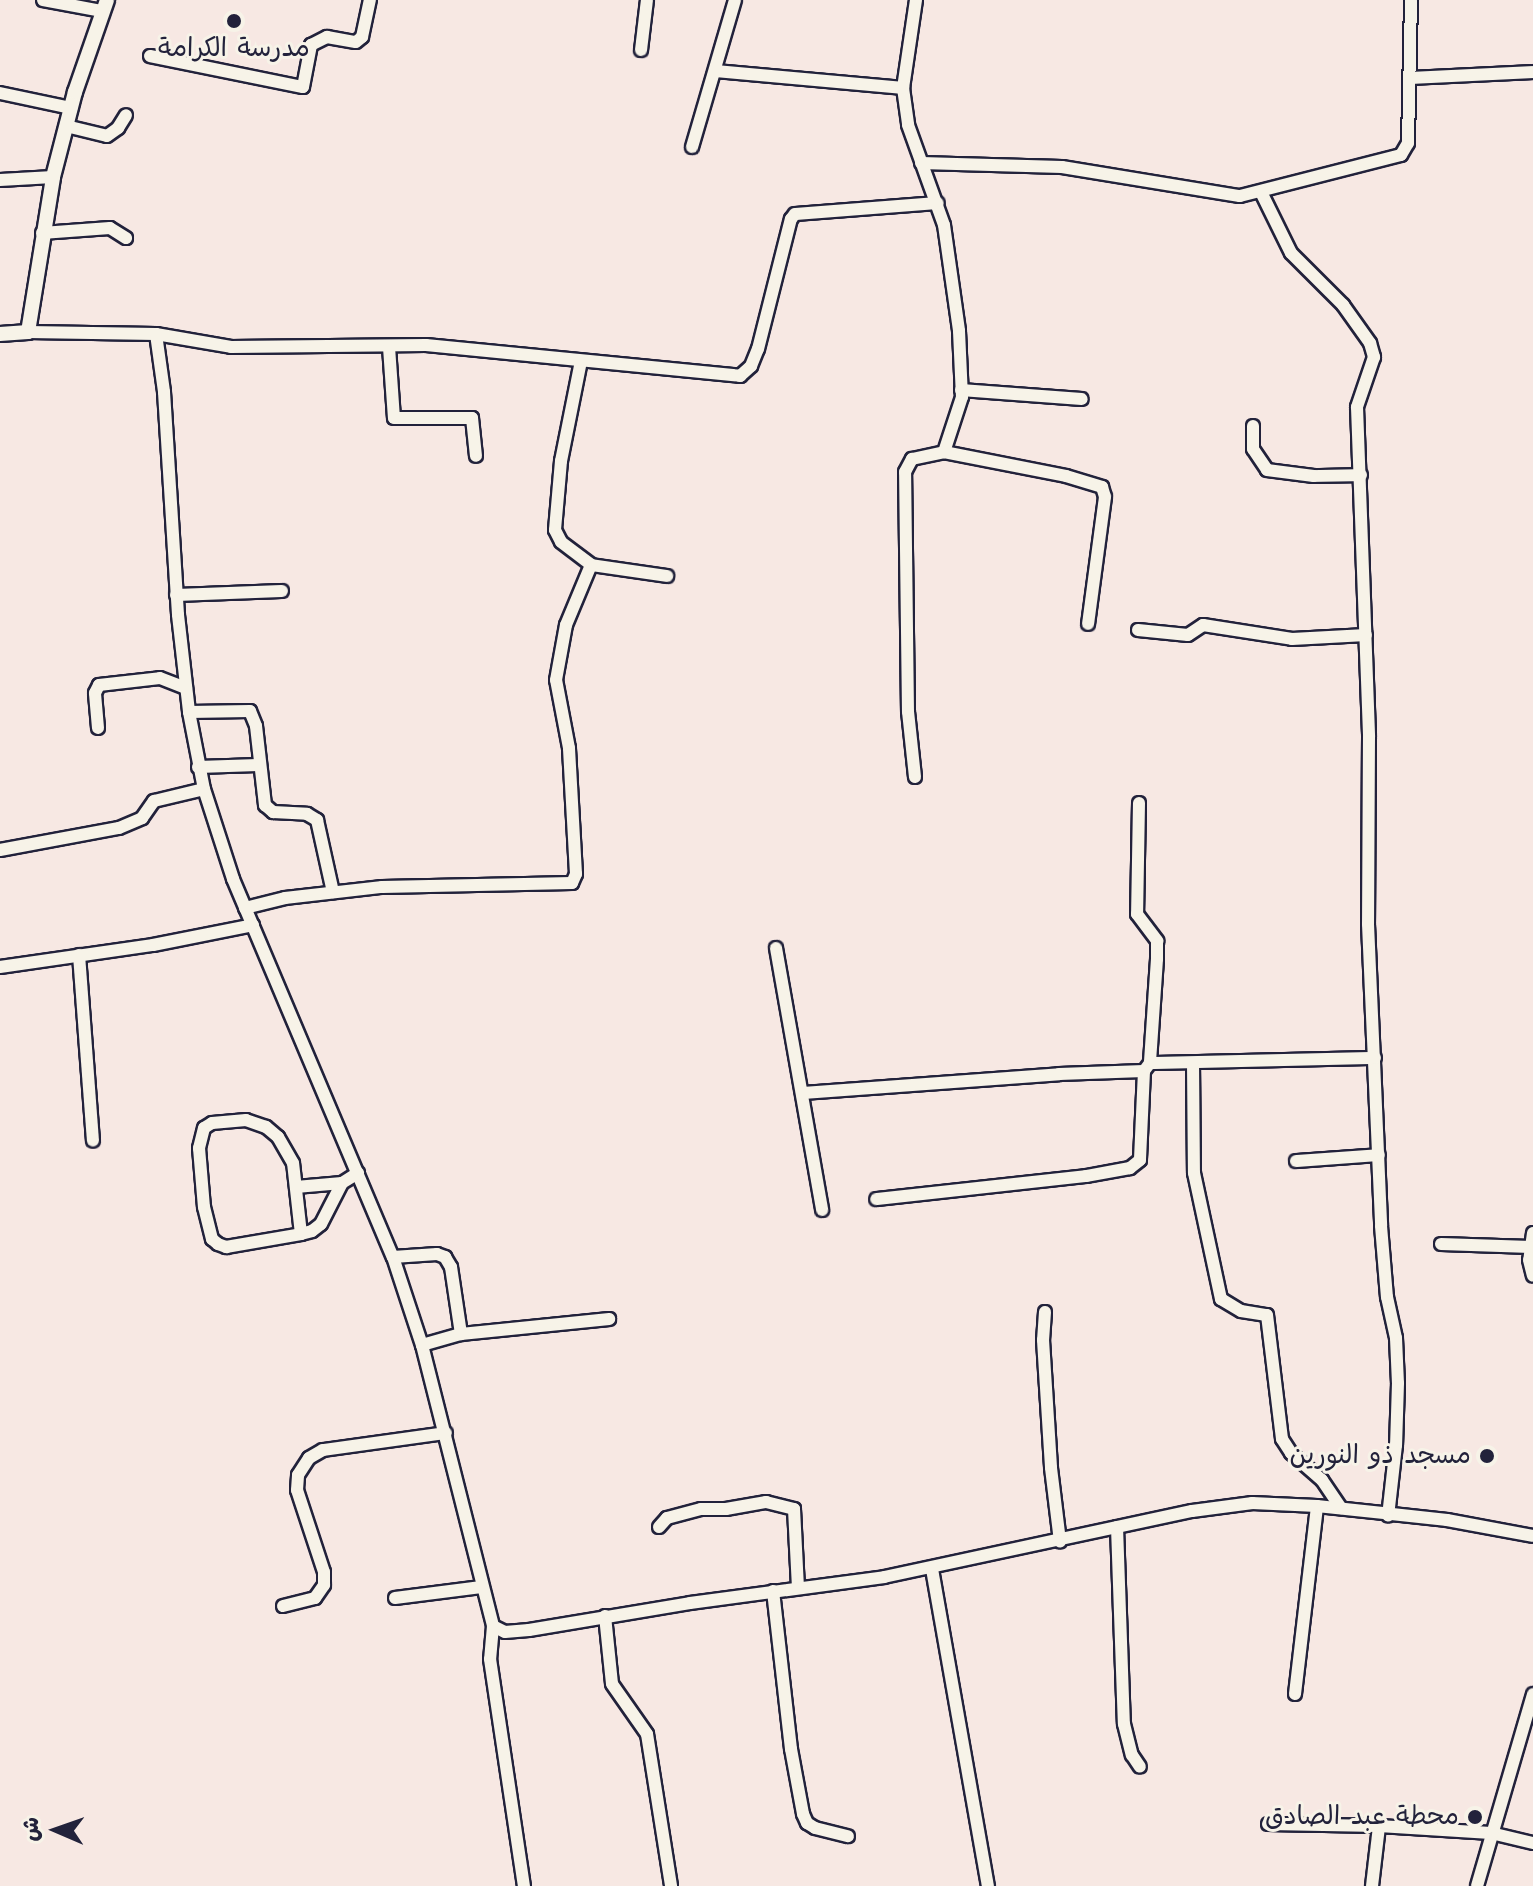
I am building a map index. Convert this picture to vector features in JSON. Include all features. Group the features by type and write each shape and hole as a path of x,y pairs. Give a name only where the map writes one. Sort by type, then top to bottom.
{"main road":[{"path":"0,334 28,332 53,177 71,108 104,6"}],"street":[{"path":"43,0 104,6"},
{"path":"150,56 303,87 311,45 327,37 356,42 362,37 370,0"},
{"path":"641,50 647,0"},
{"path":"692,147 735,0"},
{"path":"916,0 903,88 908,125 938,203 953,268 961,390 960,406 944,452"},
{"path":"921,163 1062,167 1232,195 1261,192 1405,153 1411,78 1411,0"},
{"path":"716,71 903,88"},
{"path":"1411,78 1533,72"},
{"path":"0,93 71,108"},
{"path":"66,126 107,136 118,128 126,115"},
{"path":"0,180 53,177"},
{"path":"1261,192 1291,253 1343,305 1370,343 1374,357 1359,392 1357,407 1366,635 1368,924 1384,1273 1396,1338 1398,1383 1396,1445 1388,1516"},
{"path":"28,332 156,334 231,347 426,345 743,375 758,349 793,216 802,212 938,203"},
{"path":"42,233 110,228 126,238"},
{"path":"156,334 164,392 176,595 198,767 245,908 393,1257 422,1345 493,1626 490,1659 524,1886"},
{"path":"389,347 394,418 472,418 476,456"},
{"path":"581,361 554,517 561,542 591,565 667,576"},
{"path":"961,390 1082,399"},
{"path":"1253,426 1253,449 1267,470 1314,476 1361,475"},
{"path":"915,777 908,712 905,472 912,459 944,452 1066,476 1102,487 1105,497 1088,624"},
{"path":"245,908 285,898 333,892 444,884 572,883 576,874 569,748 557,699 557,668 566,625 591,565"},
{"path":"176,595 282,591"},
{"path":"1138,630 1188,635 1200,626 1208,625 1292,639 1366,635"},
{"path":"98,728 95,693 99,685 160,678 186,688"},
{"path":"189,712 250,711 256,726 258,765 268,810 307,814 317,820 333,892"},
{"path":"198,767 258,765"},
{"path":"0,850 119,828 142,818 154,801 204,789"},
{"path":"876,1199 1086,1176 1130,1168 1140,1160 1157,941 1137,914 1139,803"},
{"path":"0,967 253,925"},
{"path":"776,948 822,1210"},
{"path":"79,955 93,1140"},
{"path":"803,1093 832,1094 1193,1063 1375,1058"},
{"path":"1193,1063 1194,1173 1221,1299 1241,1311 1267,1315 1282,1439 1291,1453 1322,1480 1341,1508"},
{"path":"301,1234 288,1151 266,1127 246,1120 212,1123 204,1128 200,1136 199,1166 212,1239 226,1247 301,1234 321,1224 342,1183"},
{"path":"1296,1161 1379,1155"},
{"path":"296,1187 342,1183 358,1173"},
{"path":"1533,1233 1533,1276"},
{"path":"1441,1244 1531,1247"},
{"path":"393,1257 427,1254 445,1257 451,1267 461,1334"},
{"path":"1045,1312 1043,1340 1051,1468 1060,1541"},
{"path":"422,1345 461,1334 609,1319"},
{"path":"283,1606 315,1598 325,1579 297,1490 298,1475 309,1458 323,1450 446,1433"},
{"path":"659,1527 667,1518 701,1509 726,1509 766,1502 794,1509 798,1588"},
{"path":"493,1626 512,1632 932,1569 1117,1527 1227,1506 1341,1508 1388,1516 1447,1520 1533,1536"},
{"path":"1295,1694 1317,1506"},
{"path":"1117,1527 1124,1724 1132,1755 1140,1767"},
{"path":"932,1569 988,1886"},
{"path":"395,1598 481,1587"},
{"path":"773,1591 791,1749 803,1814 807,1823 815,1828 848,1836"},
{"path":"605,1616 612,1684 647,1734 671,1886"},
{"path":"1477,1886 1533,1694"},
{"path":"1268,1824 1379,1826 1491,1833 1533,1843"},
{"path":"1372,1886 1379,1826"}],"place":[{"name":"مدرسة الكرامة","path":"234,21"},
{"name":"مسجد ذو النورين","path":"1487,1456"},
{"name":"محطة عبد الصادق","path":"1475,1817"}]}
